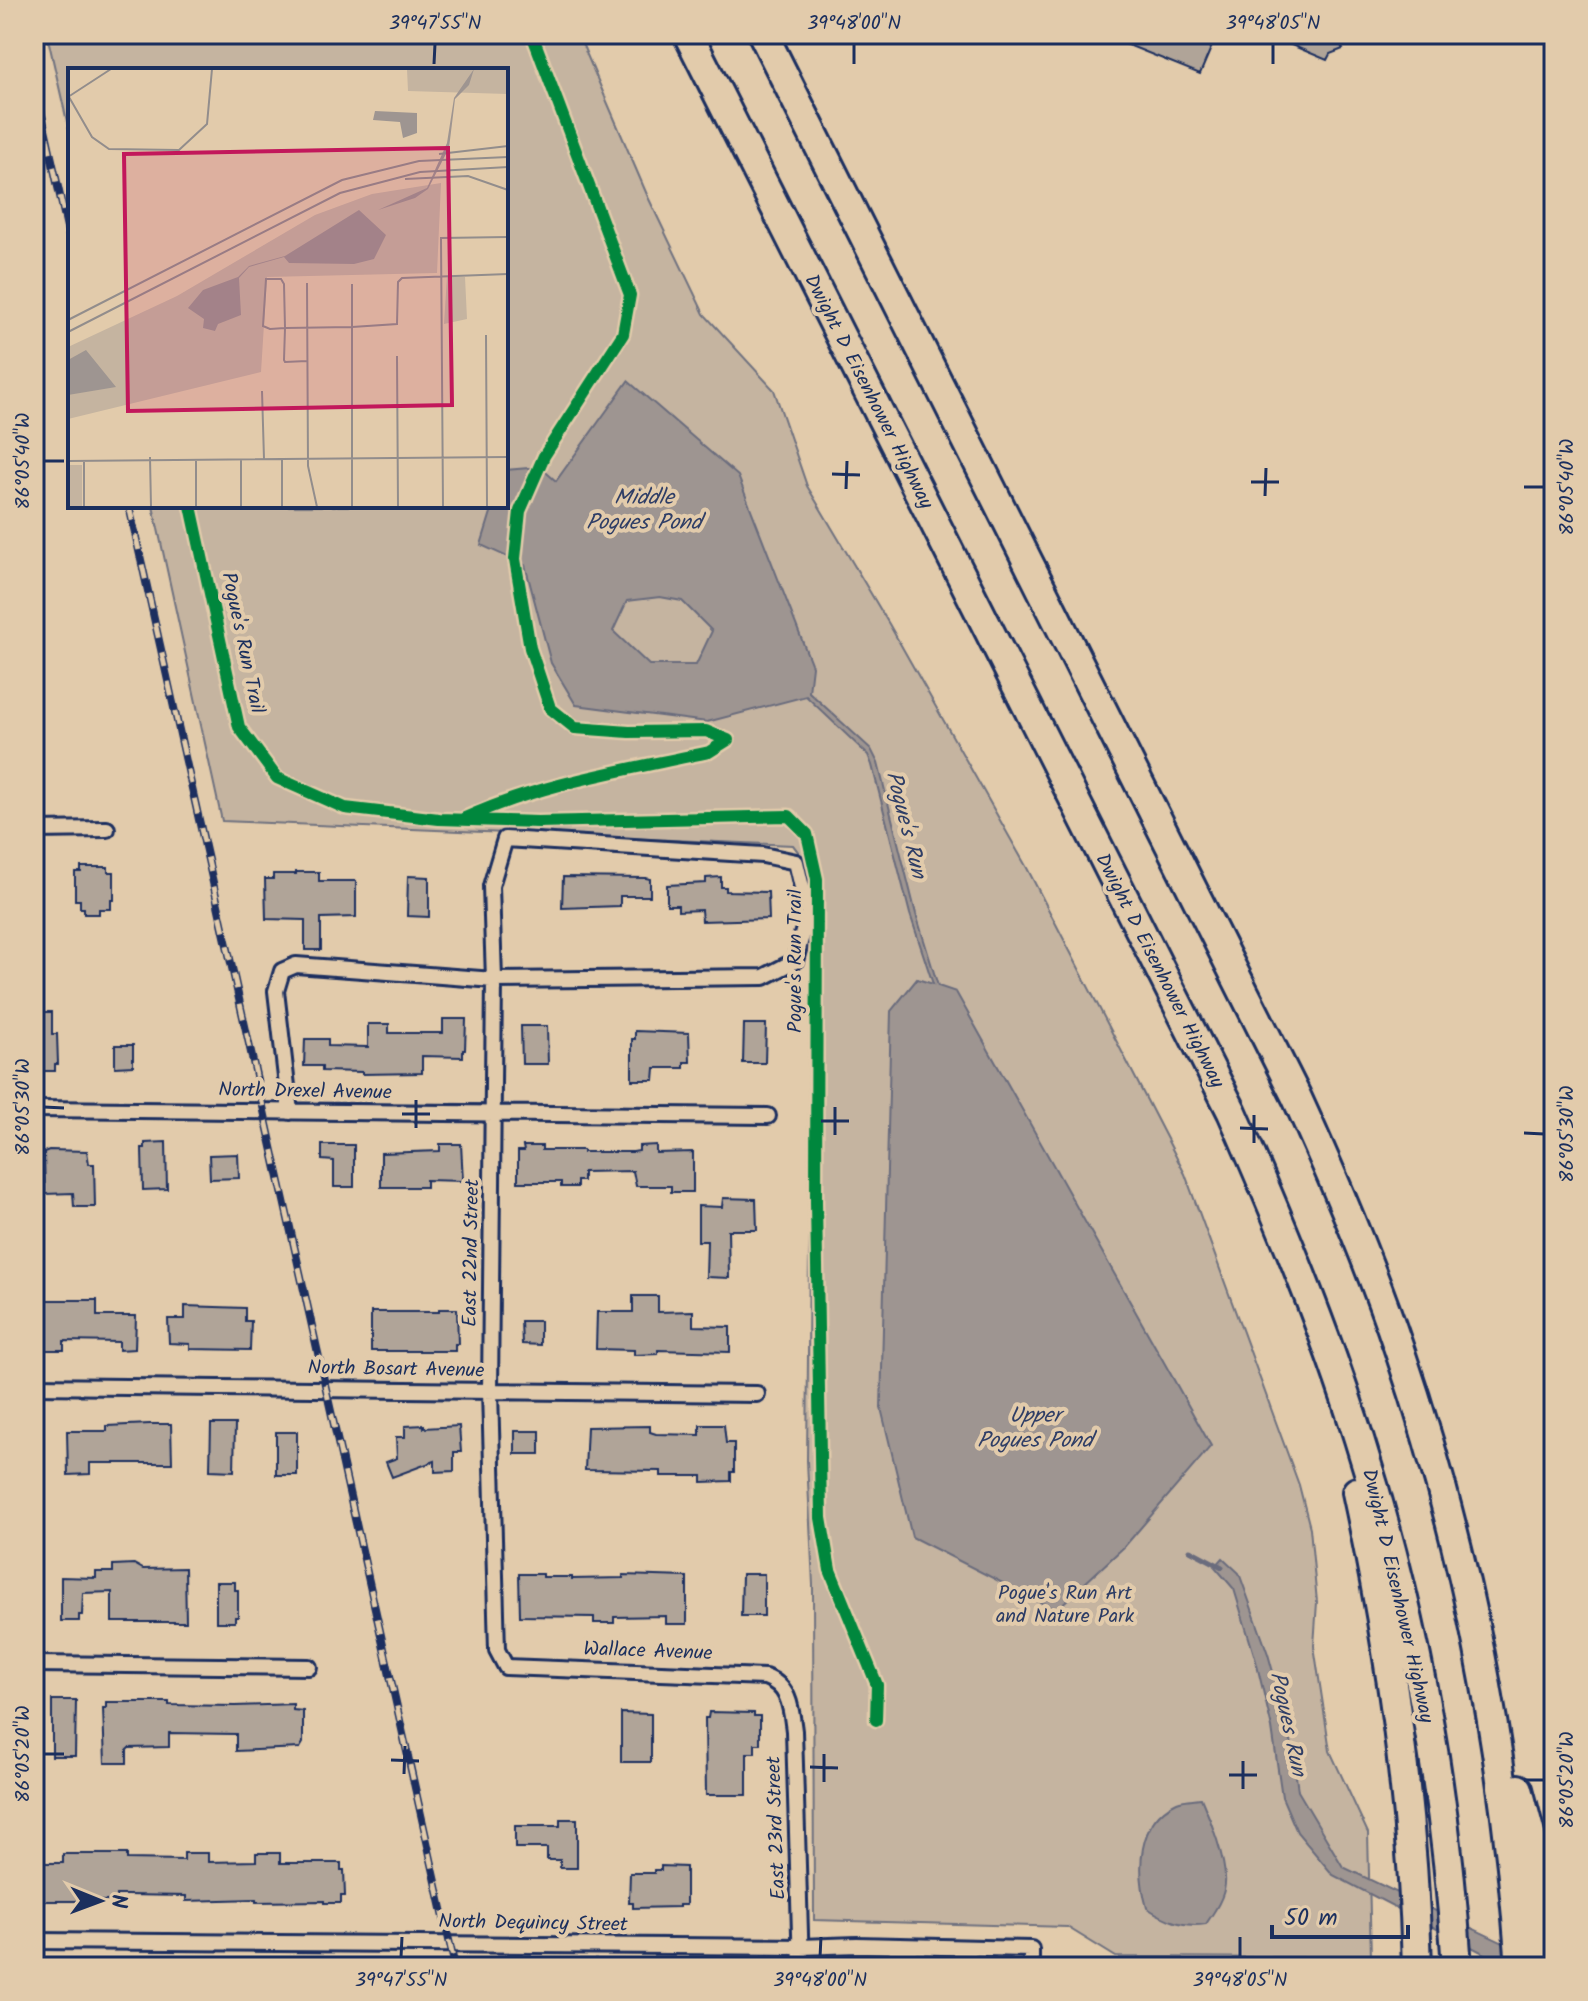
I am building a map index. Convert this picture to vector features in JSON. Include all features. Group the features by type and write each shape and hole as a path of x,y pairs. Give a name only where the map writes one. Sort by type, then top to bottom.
{"highway":[{"name":"Dwight D Eisenhower Highway","path":"688,34 1232,1112 1262,1179 1322,1330 1359,1438 1396,1572 1431,1747 1448,1869 1457,1967"},
{"path":"763,34 1255,1014 1328,1167 1376,1285 1411,1386 1453,1534 1473,1622 1531,1838 1550,1967"},
{"path":"1322,1330 1365,1528 1396,1702 1411,1852 1417,1967"},
{"path":"1473,1622 1503,1790 1521,1967"}],"street":[{"path":"34,830 107,829"},
{"name":"East 22nd Street","path":"494,980 764,977 795,961 808,913 796,862 763,855 505,839 491,886 494,1114 490,1391 497,1650 506,1667"},
{"path":"290,1112 276,991 282,971 296,965 494,980"},
{"name":"North Drexel Avenue","path":"34,1109 768,1116"},
{"name":"North Bosart Avenue","path":"34,1386 757,1394"},
{"path":"34,1664 309,1667"},
{"name":"Wallace Avenue","path":"506,1667 765,1677 784,1689"},
{"name":"East 23rd Street","path":"784,1689 791,1706 794,1731 801,1967"},
{"name":"North Dequincy Street","path":"34,1941 857,1945 1031,1949 1031,1967"}],"green space":[{"name":"Pogue's Run Art and Nature Park","path":"47,34 578,34 648,197 704,314 774,390 807,486 1027,868 1185,1174 1299,1485 1310,1528 1317,1602 1314,1646 1330,1751 1368,1833 1371,1958 1116,1957 1067,1927 814,1920 813,1585 807,1461 812,926 810,884 800,854 793,845 222,821 153,508 508,508 508,68 68,68 68,126"},
{"path":"498,1958 766,1962 772,1967 499,1967"}],"water":[{"name":"Upper Pogues Pond","path":"628,381 738,476 812,666 809,692 871,749 878,763 916,914 938,986 956,992 1211,1446 1125,1546 1056,1610 912,1537 881,1408 891,1011 917,979 933,984 910,914 868,755 806,696 707,722 576,705 551,663 525,565 481,545 492,508 508,508 508,470 540,467 556,481","holes":["660,597 682,601 712,631 696,665 649,665 613,631 627,601"]},
{"path":"1223,1558 1239,1573 1268,1654 1290,1733 1298,1791 1343,1867 1554,1967 1510,1967 1333,1875 1297,1832 1282,1797 1272,1728 1234,1589 1215,1567"},
{"path":"1201,1798 1221,1852 1225,1884 1221,1900 1206,1924 1190,1925 1168,1919 1147,1908 1141,1864 1147,1834 1164,1811 1180,1801"}],"building":[{"path":"1101,34 1217,34 1200,74"},
{"path":"1265,34 1334,34 1343,49 1330,54 1327,60"},
{"path":"81,867 108,867 108,872 114,872 111,909 99,909 99,914 84,914 80,900 75,900 75,872 81,872"},
{"path":"319,872 319,881 356,881 356,917 321,918 321,950 305,950 305,920 266,919 265,879 273,879 273,874"},
{"path":"408,876 429,877 429,917 407,916"},
{"path":"563,877 646,878 650,879 650,896 620,896 620,906 562,908"},
{"path":"721,877 721,887 726,887 726,891 768,892 769,919 702,921 701,910 678,911 678,905 667,905 667,885 706,883 706,878"},
{"path":"35,1012 52,1012 52,1034 57,1034 58,1064 55,1064 55,1071 35,1071"},
{"path":"443,1019 466,1019 463,1057 422,1056 422,1073 362,1074 322,1071 322,1066 304,1066 305,1039 328,1039 328,1046 368,1047 368,1024 389,1024 389,1033 443,1033"},
{"path":"744,1024 766,1024 765,1063 743,1063"},
{"path":"521,1026 547,1026 548,1064 522,1064"},
{"path":"635,1031 689,1033 690,1062 684,1062 684,1068 655,1068 654,1080 632,1080 632,1039 635,1039"},
{"path":"115,1045 133,1045 133,1066 115,1067"},
{"path":"166,1142 167,1189 143,1190 142,1148 145,1148 145,1143"},
{"path":"440,1144 461,1144 463,1181 426,1180 426,1187 381,1187 381,1153 440,1151"},
{"path":"322,1145 354,1145 354,1187 334,1187 334,1161 322,1160"},
{"path":"656,1145 656,1153 693,1152 693,1192 671,1192 671,1186 636,1186 633,1171 583,1172 583,1181 577,1181 577,1187 561,1187 561,1182 518,1182 518,1151 524,1151 523,1146 542,1146 542,1150 633,1152 639,1151 639,1146"},
{"path":"87,1151 89,1164 94,1164 95,1207 74,1207 73,1193 45,1194 44,1152"},
{"path":"238,1154 239,1178 210,1179 209,1155"},
{"path":"723,1198 756,1199 757,1230 728,1230 729,1278 706,1277 707,1241 698,1241 698,1206 722,1207"},
{"path":"633,1296 658,1296 658,1312 693,1311 693,1326 730,1327 730,1352 658,1350 658,1354 634,1355 634,1350 596,1349 597,1312 633,1312"},
{"path":"37,1300 97,1300 97,1316 136,1316 135,1349 119,1350 119,1342 64,1341 64,1350 38,1350"},
{"path":"185,1306 245,1308 245,1321 251,1321 250,1350 190,1349 190,1344 169,1343 168,1319 185,1319"},
{"path":"439,1309 457,1309 458,1344 455,1344 455,1351 371,1351 371,1312 439,1312"},
{"path":"521,1321 540,1321 540,1345 522,1344"},
{"path":"171,1424 172,1463 90,1463 90,1474 68,1475 67,1431 107,1431 107,1426"},
{"path":"211,1424 235,1424 234,1471 210,1470"},
{"path":"424,1425 424,1428 459,1426 461,1452 454,1452 454,1471 435,1472 435,1461 392,1477 386,1462 397,1458 396,1437 405,1437 405,1426"},
{"path":"700,1425 724,1425 726,1443 734,1443 731,1481 702,1482 702,1476 661,1476 661,1471 585,1470 587,1427 650,1426 650,1432 656,1434 700,1435"},
{"path":"515,1431 540,1431 540,1454 515,1454"},
{"path":"276,1432 297,1432 297,1475 276,1475"},
{"path":"134,1564 143,1569 185,1568 186,1622 112,1622 112,1592 83,1593 79,1621 61,1621 61,1577 96,1578 96,1572 113,1572 113,1565"},
{"path":"519,1574 572,1579 623,1578 623,1575 687,1577 687,1624 666,1624 666,1616 614,1617 614,1623 594,1623 594,1617 520,1616"},
{"path":"742,1574 764,1574 764,1616 741,1616"},
{"path":"216,1582 235,1582 238,1617 235,1617 235,1622 216,1622"},
{"path":"52,1700 76,1700 75,1756 52,1756"},
{"path":"106,1702 235,1706 293,1704 293,1710 303,1711 303,1743 300,1748 236,1751 236,1734 169,1733 169,1747 129,1748 127,1763 105,1763 103,1708 106,1708"},
{"path":"709,1712 754,1713 754,1716 760,1716 760,1744 755,1744 755,1753 747,1753 747,1795 706,1795 705,1718 708,1718"},
{"path":"621,1713 651,1714 651,1762 621,1762"},
{"path":"560,1819 577,1819 577,1868 560,1868 560,1860 547,1860 547,1848 515,1848 515,1826 560,1826"},
{"path":"184,1853 208,1853 208,1862 256,1861 256,1853 280,1853 280,1863 341,1863 345,1896 341,1896 341,1903 256,1902 256,1899 186,1901 186,1896 126,1895 116,1895 116,1901 34,1901 34,1863 63,1863 63,1854 127,1854 127,1859 184,1860"},
{"path":"661,1866 686,1867 686,1905 633,1908 633,1903 629,1903 630,1873 654,1873 654,1870 661,1870"}],"waterway":[{"name":"Pogues Run","path":"1190,1550 1222,1567"}],"railway":[{"path":"34,79 68,232"},
{"path":"129,508 455,1967"}],"cycle path":[{"path":"465,818 554,786 709,752 728,740 706,731 629,732 575,728 550,708 530,648 515,559 520,511 544,456 623,334 630,295 532,34"},
{"name":"Pogue's Run Trail","path":"191,508 239,727 277,778 345,808 439,819 538,822 789,816 807,834 817,879 816,1202 821,1518 830,1570 877,1685 876,1720"}],"water label":[{"name":"Middle Pogues Pond","path":"644,510"},
{"name":"Pogue's Run","path":"905,825"}]}
